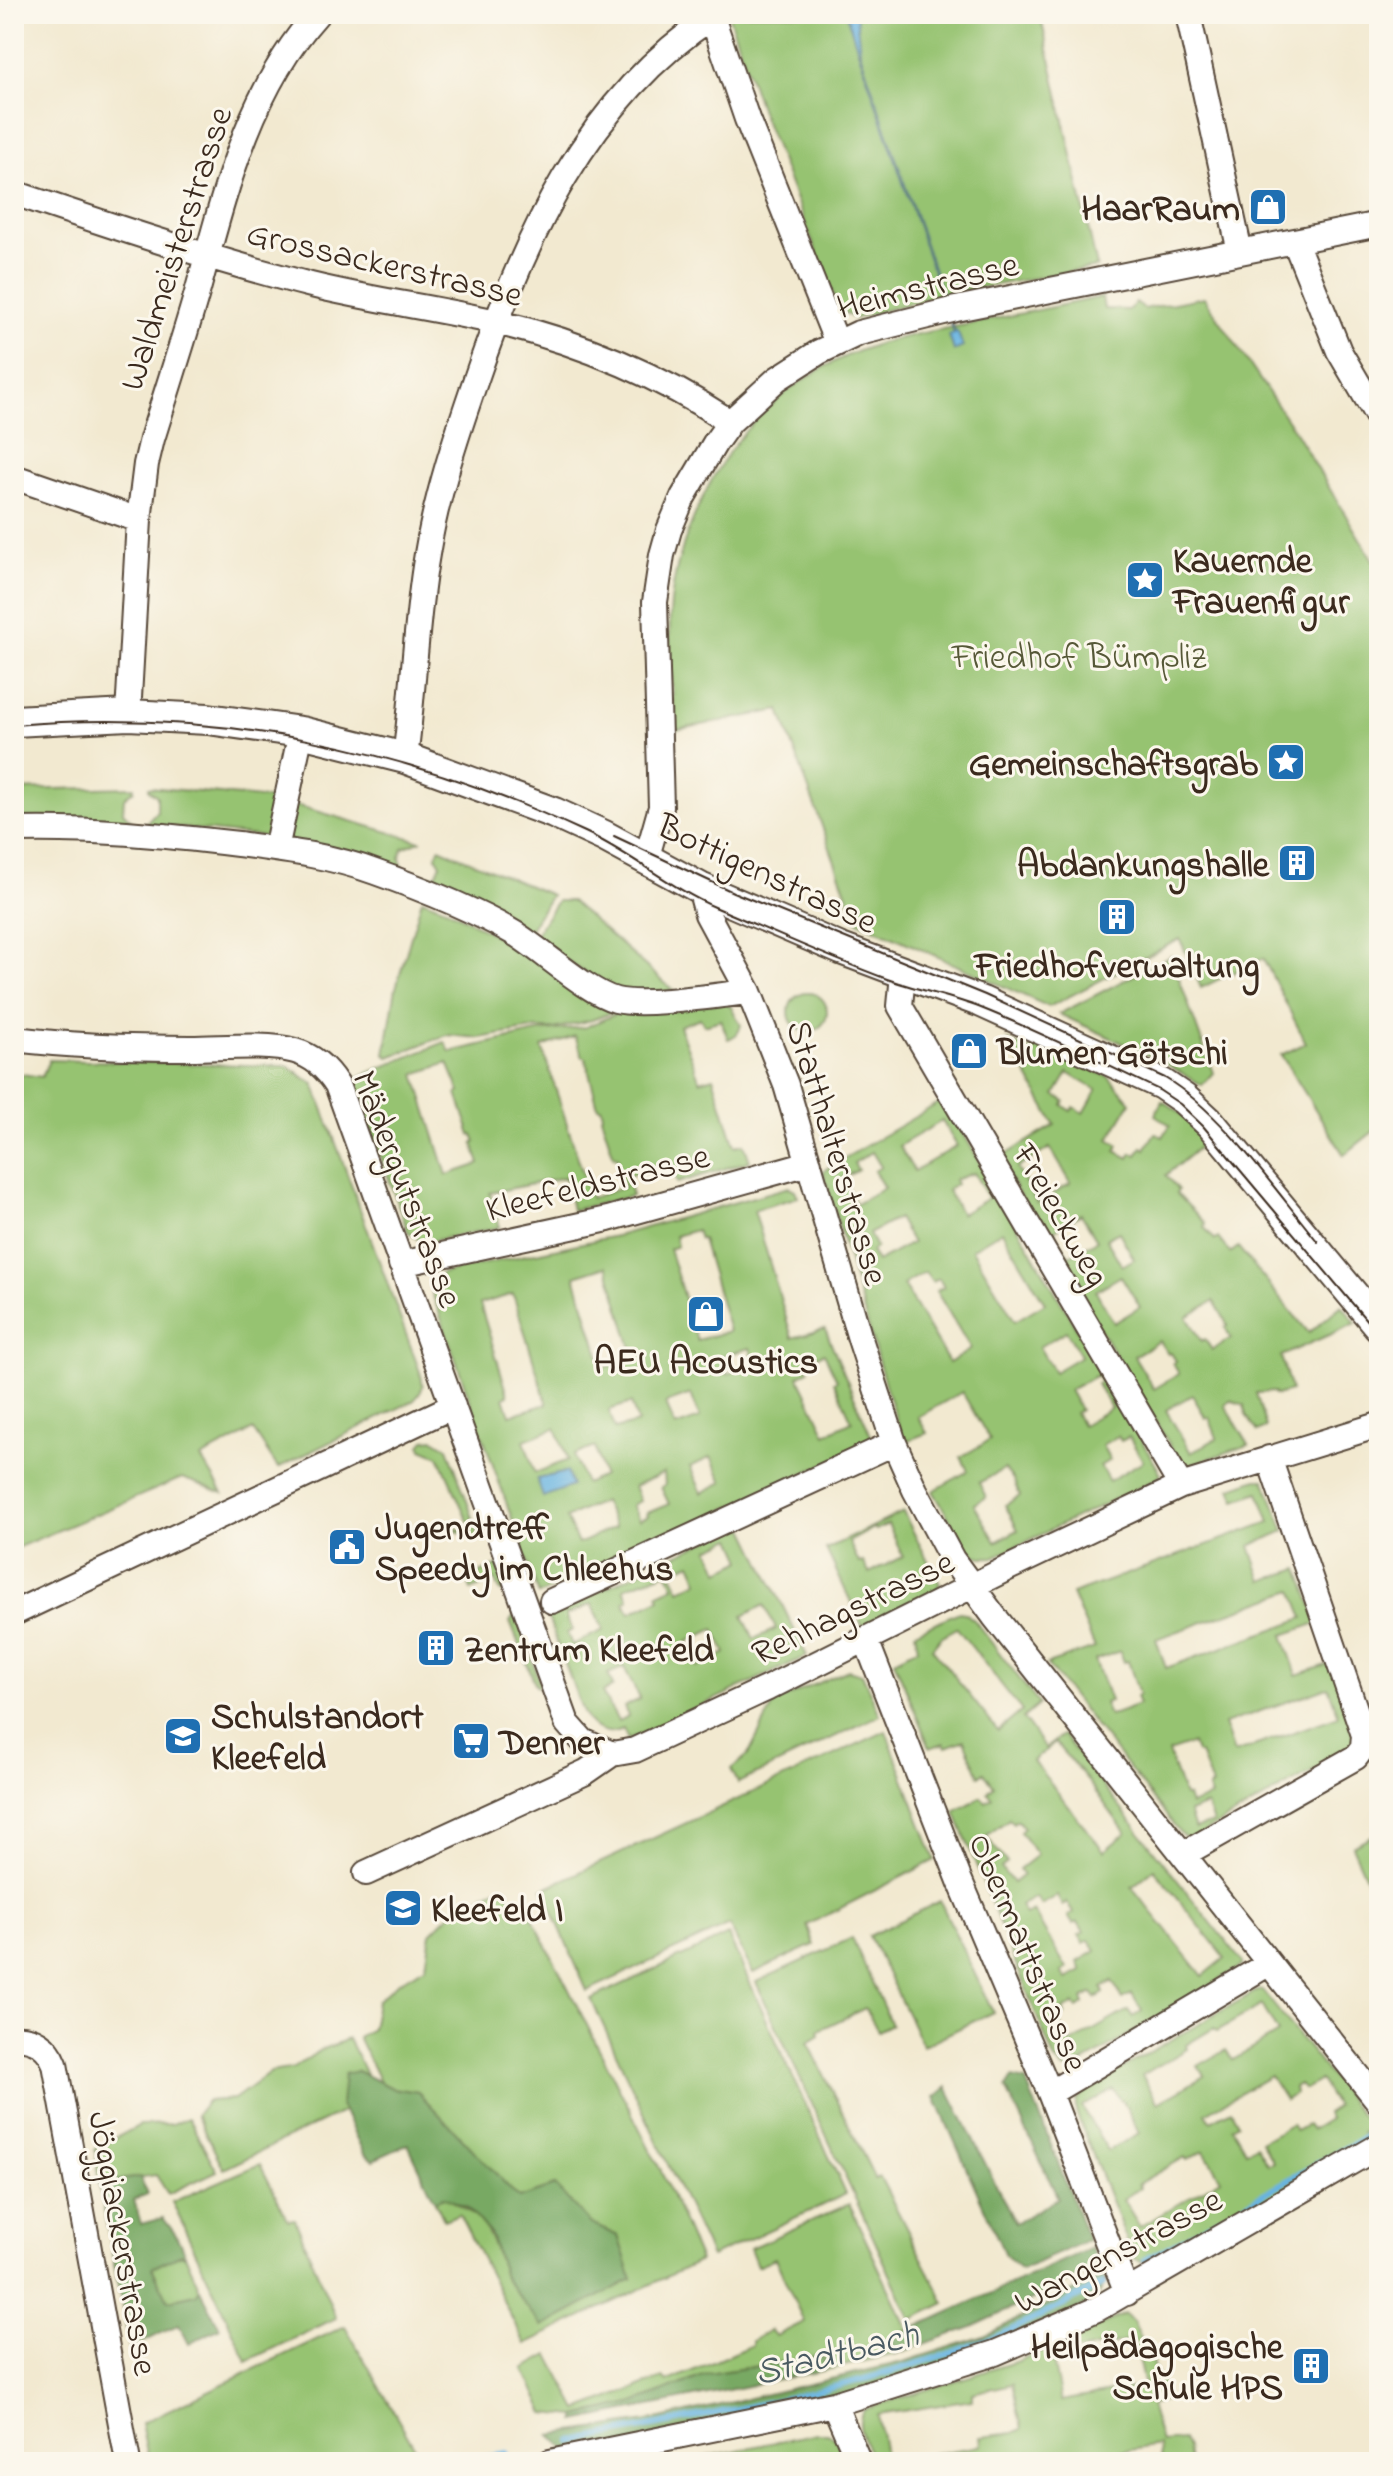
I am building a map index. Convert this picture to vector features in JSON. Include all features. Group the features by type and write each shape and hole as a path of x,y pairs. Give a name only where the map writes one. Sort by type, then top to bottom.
{"street":[{"name":"Waldmeisterstrasse","path":"128,715 139,520 146,464 207,257 258,102 293,44 317,14"},
{"path":"1188,14 1240,252"},
{"path":"405,758 427,552 450,457 495,322 532,237 597,125 655,60 711,16 747,119 837,343"},
{"name":"Grossackerstrasse","path":"14,193 207,257 315,286 495,322 572,345 620,363 688,395 730,422"},
{"name":"Heimstrasse","path":"646,860 661,807 655,602 669,530 699,467 730,422 777,379 859,333 932,315 1379,224"},
{"path":"1295,242 1339,351 1379,419"},
{"path":"14,477 139,520"},
{"name":"Bottigenstrasse","path":"14,721 128,715 208,719 301,732 405,758 554,813 700,888 903,974 982,1002 1174,1091 1211,1124 1379,1326"},
{"path":"276,849 301,732"},
{"path":"14,830 125,831 276,849 373,871 452,902 515,934 595,991 613,999 634,1002 749,992"},
{"name":"Statthalterstrasse","path":"700,888 707,914 749,992 786,1085 872,1380 894,1443 952,1559 1379,2102"},
{"name":"Freieckweg","path":"903,974 900,1006 1181,1486"},
{"name":"Mädergutstrasse","path":"14,1039 138,1048 280,1049 296,1051 325,1069 337,1085 567,1723 583,1741 612,1754"},
{"name":"Kleefeldstrasse","path":"401,1264 608,1219 809,1163"},
{"path":"14,1613 453,1406"},
{"name":"Rehhagstrasse","path":"366,1873 586,1772 612,1754 635,1750 1181,1486 1379,1425"},
{"path":"552,1601 894,1443"},
{"path":"1184,1854 1356,1757 1363,1748 1364,1735 1269,1458"},
{"name":"Obermattstrasse","path":"866,1640 960,1881 1050,2093 1127,2293"},
{"path":"1050,2093 1268,1964"},
{"name":"Jöggiackerstrasse","path":"14,2038 25,2037 39,2043 53,2058 128,2462"},
{"name":"Wangenstrasse","path":"550,2462 834,2404 995,2353 1127,2293 1379,2146"},
{"path":"834,2404 859,2462"}],"green space":[{"path":"728,14 1040,14 1097,267 939,295 854,319 841,310 834,296 762,114"},
{"name":"Friedhof Bümpliz","path":"1102,297 1104,309 1128,310 1136,303 1144,309 1204,297 1294,430 1379,570 1379,1127 1344,1155 1281,1055 1306,1043 1263,958 1201,988 1180,939 1049,1007 856,920 780,710 675,730 670,618 679,557 708,487 722,462 757,419 799,383 848,355 875,345"},
{"path":"134,787 124,798 123,812 134,823 14,824 14,790"},
{"path":"149,787 281,800 267,837 145,824 157,811 157,796"},
{"path":"292,804 420,841 403,848 400,858 405,875 294,845 285,836"},
{"path":"439,848 551,895 527,934 425,883 427,876 436,875 441,864 436,856"},
{"path":"422,899 448,909 623,1008 592,1020 553,1029 533,1029 479,1038 447,1035 389,1057 385,1054 396,988"},
{"path":"557,901 571,901 674,991 616,994 533,938"},
{"path":"1171,956 1213,1073 1202,1085 1161,1061 1059,1014"},
{"path":"808,993 821,999 827,1012 821,1025 808,1031 795,1025 789,1012 795,999"},
{"path":"725,1003 731,1007 741,1025 737,1034 728,1039 721,1020 704,1025 700,1018 679,1026 700,1081 713,1077 735,1146 744,1144 750,1161 677,1183 671,1164 627,1176 632,1196 572,1210 565,1177 490,1193 500,1227 426,1242 408,1232 353,1079 445,1042 450,1052 537,1032 586,1027 627,1009","holes":["575,1036 585,1057 624,1187 591,1198 542,1047","448,1063 476,1142 473,1143 480,1164 447,1175 415,1074"]},
{"path":"1008,1041 1031,1051 1035,1044 1109,1077 1131,1102 1109,1139 1119,1145 1116,1151 1129,1158 1132,1153 1137,1155 1142,1147 1145,1149 1155,1133 1163,1137 1170,1125 1155,1115 1162,1101 1177,1110 1208,1140 1166,1175 1178,1190 1176,1193 1205,1223 1204,1227 1230,1253 1238,1247 1309,1333 1342,1305 1356,1323 1281,1356 1291,1391 1275,1395 1274,1392 1256,1393 1266,1427 1258,1432 1246,1415 1244,1405 1230,1400 1225,1405 1249,1445 1183,1467 998,1159 1055,1125","holes":["1068,1073 1097,1090 1084,1113 1074,1107 1071,1111 1063,1105 1065,1101 1055,1095","1050,1148 1071,1183 1037,1203 1017,1168","1081,1214 1097,1240 1069,1256 1054,1231","1119,1232 1134,1259 1122,1266 1106,1239","1121,1276 1140,1307 1114,1323 1096,1291","1214,1301 1228,1325 1225,1327 1231,1338 1212,1350 1205,1339 1202,1341 1187,1317","1159,1341 1176,1361 1173,1363 1179,1374 1154,1389 1134,1356","1192,1395 1206,1418 1209,1417 1217,1438 1191,1453 1166,1410"]},
{"path":"49,1060 287,1066 314,1084 420,1372 422,1388 417,1397 278,1468 253,1430 201,1458 223,1493 182,1478 14,1549 14,1073 42,1077"},
{"path":"944,1100 1161,1474 1157,1479 994,1557 972,1553 933,1491 968,1471 961,1457 990,1440 962,1392 918,1417 927,1433 904,1442 823,1171","holes":["942,1121 957,1146 914,1171 899,1146","872,1152 881,1167 874,1171 884,1188 856,1204 843,1178 858,1170 854,1163","974,1173 988,1198 961,1214 947,1190 956,1184 954,1180","898,1218 912,1243 877,1262 871,1251 876,1247 869,1234","1002,1231 1045,1303 1015,1321 972,1249","925,1272 932,1282 939,1279 944,1287 936,1291 971,1349 949,1363 903,1285","1066,1331 1081,1356 1054,1372 1039,1347","1097,1375 1101,1381 1097,1384 1111,1408 1082,1425 1075,1413 1080,1410 1069,1390","1118,1436 1121,1441 1129,1437 1143,1461 1109,1481 1100,1466 1110,1460 1102,1445","1004,1469 1013,1479 1020,1496 1005,1505 1018,1530 996,1542 974,1504 986,1497 979,1483"]},
{"path":"789,1187 795,1190 798,1197 754,1210 792,1338 825,1329 872,1438 870,1443 539,1595 432,1293 435,1279 442,1273 620,1235","holes":["696,1230 699,1239 702,1239 729,1331 697,1340 669,1249 677,1246 675,1236","607,1266 635,1358 603,1368 575,1276","513,1294 547,1404 510,1415 504,1397 508,1395 480,1304","750,1348 756,1366 727,1374 722,1356","824,1353 852,1421 826,1434 798,1376 809,1370 806,1361","691,1394 700,1418 675,1427 666,1403","631,1403 638,1423 615,1429 609,1410","556,1428 568,1460 535,1473 524,1440","595,1447 603,1476 585,1484 574,1455","711,1457 723,1482 702,1493 690,1467","664,1473 665,1485 661,1487 669,1504 647,1513 648,1516 639,1520 632,1505 640,1501 634,1486","603,1501 615,1527 578,1544 566,1518"]},
{"path":"434,1439 448,1448 477,1529 475,1538 456,1531 456,1528 473,1532 439,1456 422,1449 425,1440"},
{"path":"1264,1479 1285,1531 1250,1546 1262,1581 1299,1569 1318,1623 1283,1635 1297,1675 1332,1663 1356,1729 1354,1748 1190,1840 1181,1834 1047,1664 1095,1648 1072,1594 1270,1522 1259,1492 1236,1500 1231,1488","holes":["1293,1590 1304,1618 1166,1668 1156,1639","1120,1651 1124,1662 1128,1661 1139,1694 1136,1696 1139,1705 1109,1716 1104,1703 1110,1701 1095,1660","1328,1687 1339,1716 1234,1753 1224,1724","1192,1744 1200,1754 1212,1786 1208,1788 1211,1797 1190,1805 1187,1796 1184,1796 1168,1752","1207,1805 1213,1823 1195,1829 1189,1812"]},
{"path":"903,1512 940,1584 933,1595 864,1630 826,1549","holes":["888,1524 903,1557 869,1573 863,1562 859,1563 849,1542"]},
{"path":"743,1524 807,1656 628,1740 623,1729 611,1732 601,1730 584,1715 547,1615","holes":["733,1538 743,1560 720,1571 709,1549","691,1563 699,1581 680,1590 671,1572","667,1572 674,1587 658,1594 660,1599 630,1613 624,1602 629,1599 624,1588","592,1604 604,1630 572,1645 567,1633 572,1630 566,1615","764,1605 776,1629 754,1639 743,1616","714,1629 726,1653 698,1667 687,1642","624,1667 640,1699 624,1707 628,1716 618,1721 602,1693 613,1686 608,1674"]},
{"path":"498,1565 507,1589 504,1592 495,1580 471,1590 468,1582 471,1577"},
{"path":"959,1612 974,1620 1039,1704 1023,1718 1045,1748 1063,1735 1242,1962 1242,1966 1071,2070 1064,2069 1054,2059 955,1812 981,1797 986,1802 992,1798 988,1792 994,1786 984,1772 979,1776 964,1740 946,1747 944,1743 930,1748 894,1660 918,1648 915,1632","holes":["957,1628 1022,1711 998,1731 932,1648 941,1637","1055,1743 1081,1772 1126,1833 1104,1851 1033,1761","1009,1819 1013,1823 1017,1820 1024,1828 1020,1832 1037,1855 1019,1869 1023,1875 1013,1883 1001,1868 1007,1863 986,1836","1154,1869 1225,1958 1203,1976 1132,1887","1057,1896 1062,1905 1067,1902 1073,1913 1068,1916 1073,1924 1078,1922 1084,1932 1079,1935 1084,1943 1089,1940 1096,1951 1078,1962 1082,1971 1067,1979 1062,1972 1067,1969 1033,1911 1025,1915 1020,1906 1036,1897 1041,1905","1112,1981 1123,1999 1132,1994 1142,2011 1133,2017 1128,2010 1071,2043 1057,2020 1065,2015 1063,2010 1074,2004 1077,2008 1084,2004 1082,1999 1092,1993 1096,1998 1104,1993 1102,1988"]},
{"path":"514,1616 517,1617 541,1687 536,1686 510,1622"},
{"path":"848,1670 862,1674 880,1715 738,1783 731,1769 748,1755 775,1702"},
{"path":"886,1731 935,1860 807,1925 814,1945 753,1973 729,1925 587,1991 543,1889"},
{"path":"1379,1832 1379,1907 1352,1846"},
{"path":"502,1885 517,1907 525,1903 660,2169 700,2261 525,2344 459,2214 444,2220 435,2201 444,2197 478,2219 490,2238 504,2277 632,2280 618,2236 591,2224 555,2186 519,2199 418,2092 392,2088 380,2082 358,2037 372,2029 377,2001 397,1983 426,1966 431,1933 449,1915"},
{"path":"940,1901 993,2012 923,2046 869,1936"},
{"path":"728,1935 846,2194 711,2257 591,1999"},
{"path":"852,1938 891,2024 878,2031 865,2008 819,2030 820,2035 808,2042 875,2179 880,2177 945,2303 911,2320 756,1982"},
{"path":"1262,1990 1365,2120 1367,2130 1362,2133 1368,2143 1161,2265 1158,2259 1146,2262 1137,2260 1076,2112 1076,2100 1089,2087","holes":["1262,2005 1278,2033 1233,2060 1226,2050 1198,2066 1204,2076 1158,2103 1142,2075 1187,2049 1186,2045 1214,2028 1217,2031","1270,2076 1285,2100 1295,2094 1294,2087 1299,2084 1305,2089 1320,2080 1336,2107 1326,2114 1329,2119 1311,2130 1307,2125 1296,2131 1292,2124 1261,2142 1273,2162 1268,2165 1256,2145 1246,2151 1232,2127 1238,2123 1231,2110 1211,2121 1206,2113","1113,2089 1139,2133 1108,2151 1082,2107","1204,2151 1221,2179 1140,2227 1123,2199 1140,2188 1138,2184 1185,2157 1187,2160"]},
{"path":"348,2039 367,2076 357,2071 341,2105 344,2111 224,2169 196,2115 207,2101 234,2099 271,2072 294,2068 319,2051"},
{"path":"357,2071 392,2088 418,2092 519,2198 555,2186 591,2224 618,2236 632,2279 542,2327 504,2277 491,2235 467,2207 444,2197 435,2201 408,2144 373,2160 364,2154 341,2105 344,2074"},
{"path":"1012,2078 1026,2081 1088,2240 1021,2270 1005,2255 935,2097 947,2087 1015,2223 1058,2198 1006,2088"},
{"path":"188,2118 217,2171 168,2194 156,2175 99,2183 95,2149 140,2125 171,2124"},
{"path":"260,2164 288,2220 295,2219 336,2318 247,2361 172,2202"},
{"path":"140,2177 147,2194 134,2200 141,2224 163,2218 176,2235 186,2257 181,2254 152,2268 168,2300 196,2294 200,2289 220,2328 189,2344 179,2324 130,2349 99,2183"},
{"path":"849,2204 908,2330 892,2338 896,2354 826,2370 823,2356 708,2374 632,2404 576,2416 545,2413 524,2369 549,2355 578,2410 663,2378 667,2382 752,2345 752,2341 770,2330 776,2336 804,2322 775,2258 757,2266 750,2248"},
{"path":"1091,2248 1099,2268 972,2327 896,2354 892,2338"},
{"path":"181,2254 186,2257 200,2289 196,2294 168,2301 152,2268"},
{"path":"1103,2277 1106,2282 1094,2303 856,2397 572,2455 551,2435 661,2419 907,2361 984,2336"},
{"path":"1125,2314 1133,2321 1169,2399 1150,2405 1161,2442 1182,2440 1187,2447 1189,2462 1161,2462 1159,2445 1113,2453 1114,2462 874,2462 860,2428 865,2409 1018,2361","holes":["1134,2340 1144,2386 1061,2401 1052,2356","1012,2384 1022,2429 980,2437 981,2445 974,2447 886,2461 878,2415 972,2400 972,2393"]},
{"path":"345,2326 416,2450 350,2462 149,2462 141,2423"},
{"path":"823,2356 826,2370 576,2421 576,2416 632,2404 708,2374"},
{"path":"828,2433 836,2440 845,2462 835,2462 832,2451 759,2462 682,2462"}],"water":[{"path":"846,14 856,14 860,52 954,330 963,347 954,351 949,335 954,333"},
{"path":"567,1472 572,1486 543,1497 537,1479"}],"waterway":[{"name":"Stadtbach","path":"1145,2260 1365,2137"},
{"name":"Stadtbach","path":"572,2442 782,2399 937,2358 1002,2334 1103,2284"},
{"name":"Stadtbach","path":"462,2462 507,2454"}],"tram line":[{"path":"14,725 90,721 163,722 307,740 377,756 516,802 585,832 700,900 887,979 969,1004 1026,1027 1159,1090 1180,1104 1203,1126 1379,1335"},
{"path":"614,836 733,892 985,995 1165,1078 1227,1131 1318,1242"}],"place":[{"name":"HaarRaum","path":"1268,207"},
{"name":"Kauernde Frauenfigur","path":"1145,580"},
{"name":"Gemeinschaftsgrab","path":"1286,762"},
{"name":"Abdankungshalle","path":"1297,863"},
{"name":"Friedhofverwaltung","path":"1117,917"},
{"name":"Blumen Götschi","path":"969,1051"},
{"name":"AEU Acoustics","path":"706,1314"},
{"name":"Jugendtreff Speedy im Chleehus","path":"347,1547"},
{"name":"Zentrum Kleefeld","path":"436,1648"},
{"name":"Schulstandort Kleefeld","path":"183,1736"},
{"name":"Denner","path":"471,1741"},
{"name":"Kleefeld I","path":"403,1908"},
{"name":"Heilpädagogische Schule HPS","path":"1311,2366"}]}
